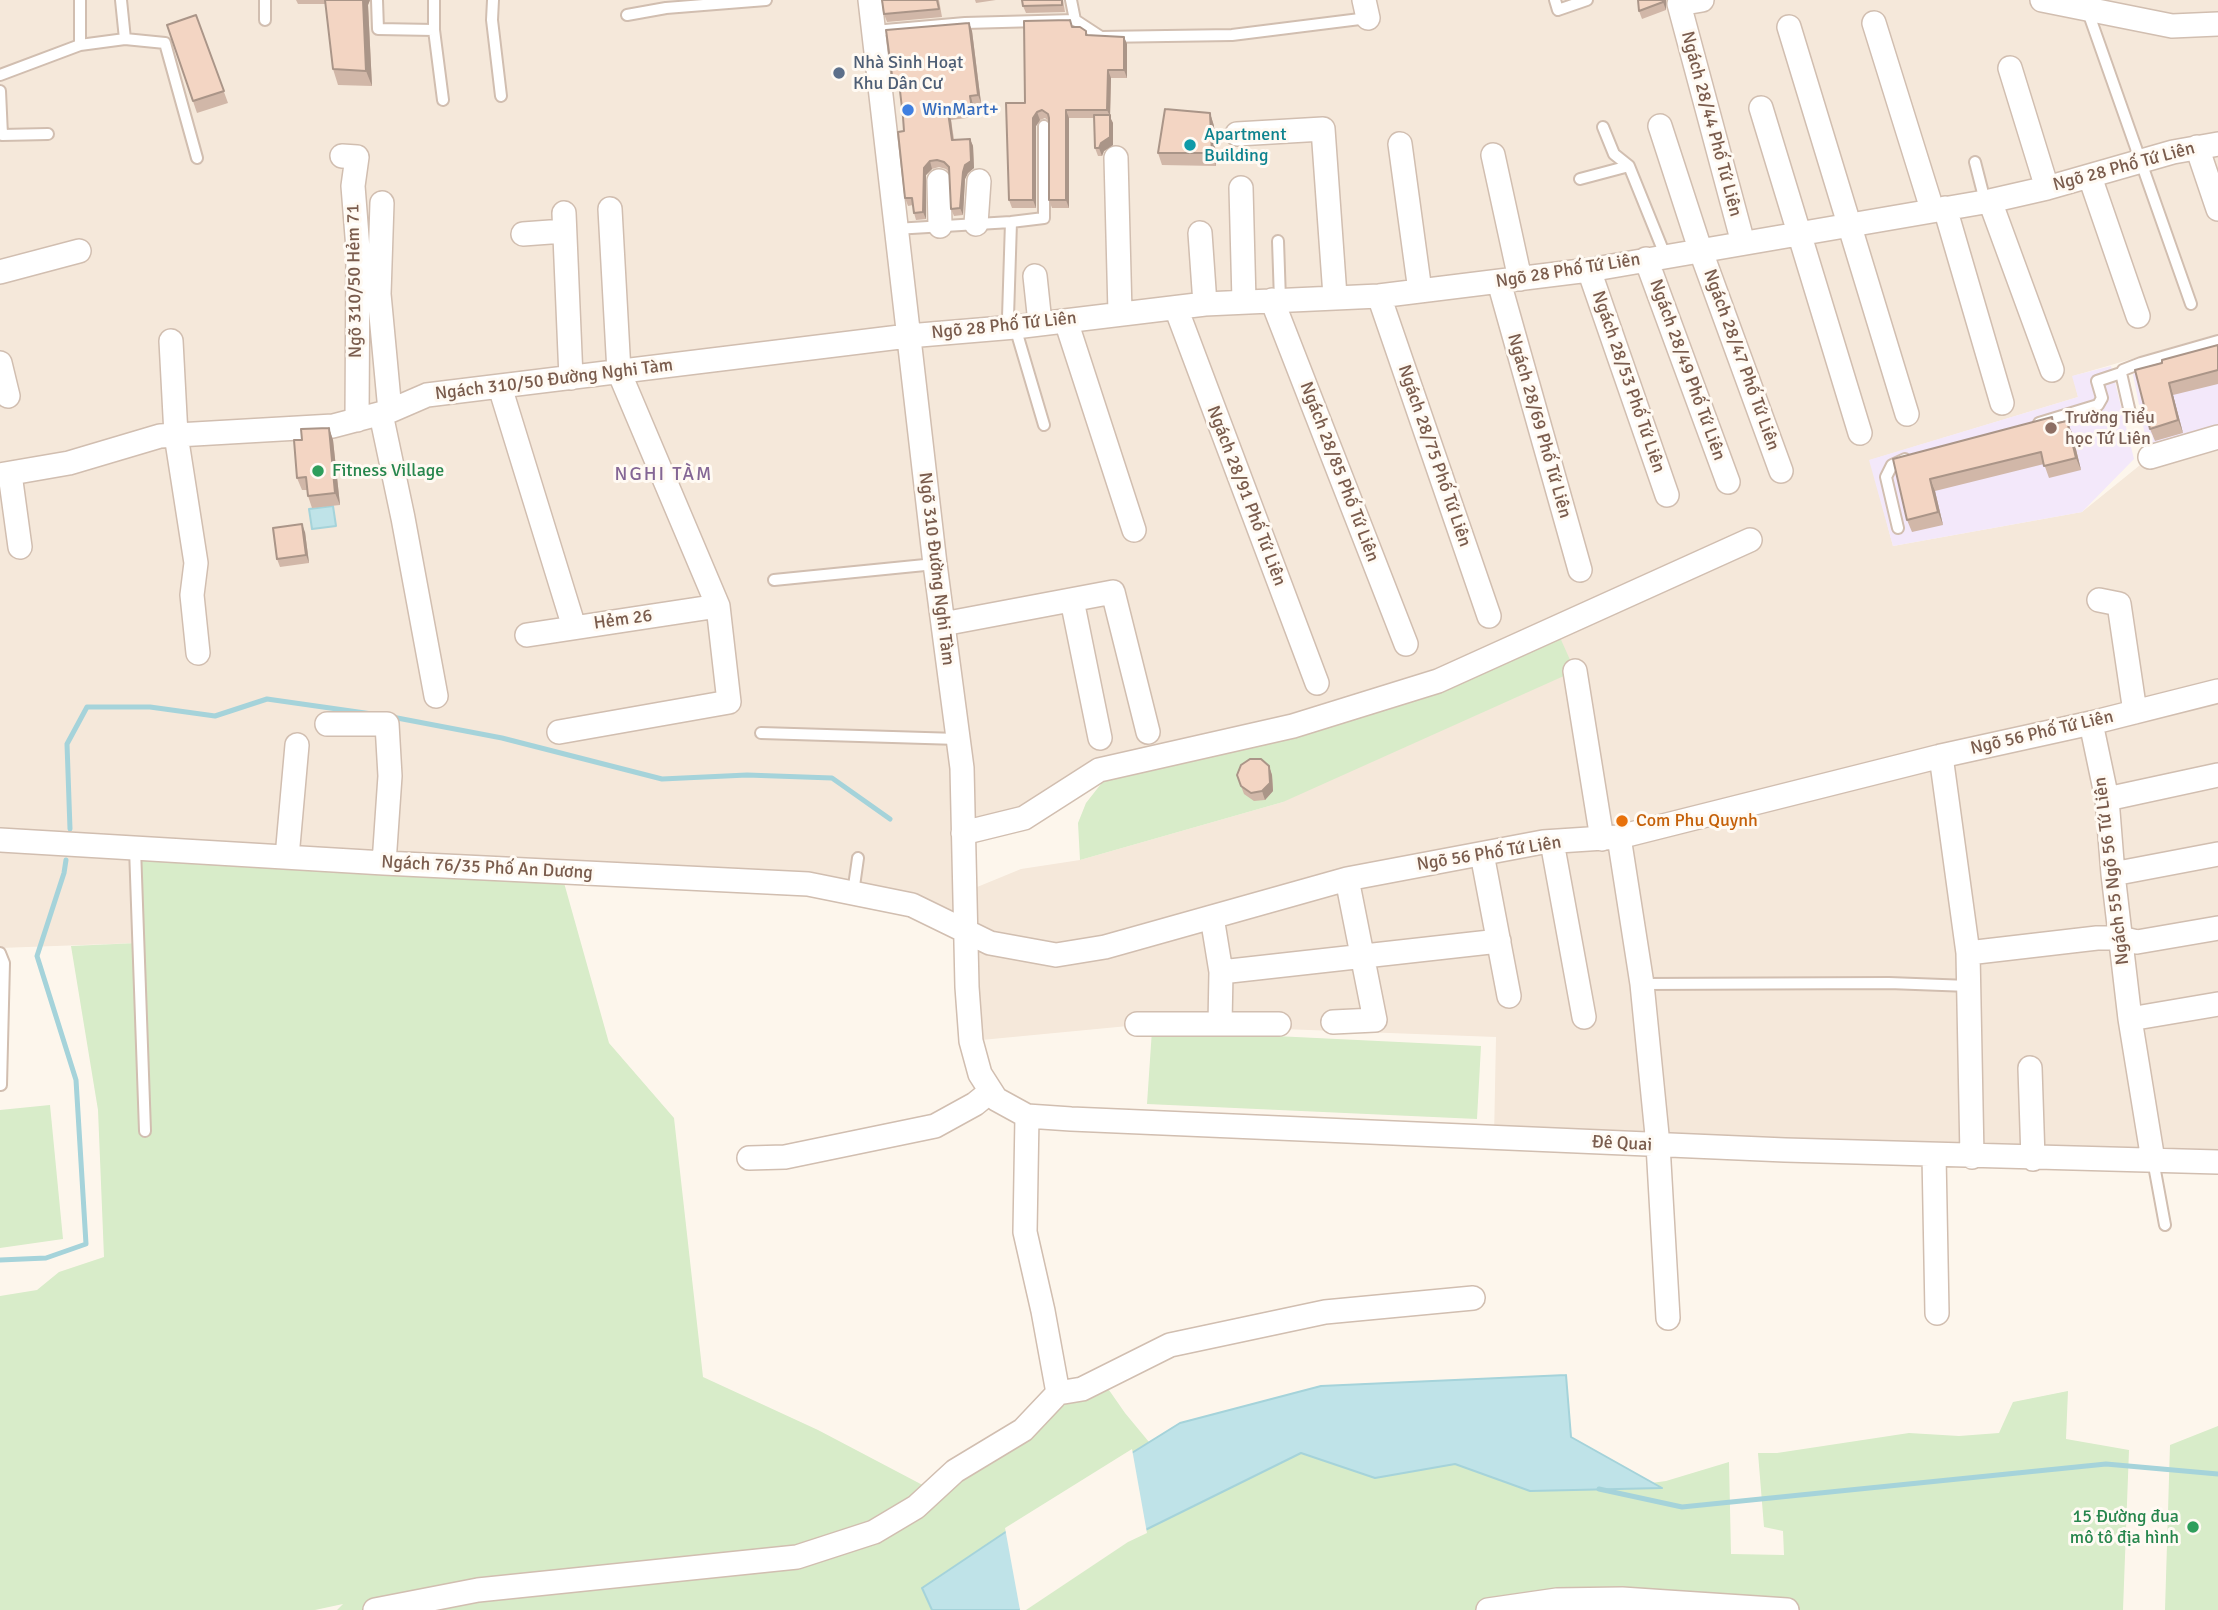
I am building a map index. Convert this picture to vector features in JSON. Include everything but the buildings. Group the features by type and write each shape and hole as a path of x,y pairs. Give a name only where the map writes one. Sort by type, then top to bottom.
{"street":[{"name":"Ngõ 310 Đường Nghi Tàm","path":"870,0 935,564 962,768 971,1041 980,1074 996,1099 1027,1116"},
{"path":"2042,0 2095,7 2172,26 2218,24"},
{"name":"Ngách 28/44 Phố Tứ Liên","path":"1687,1 1743,243"},
{"path":"1874,23 2002,403"},
{"path":"1789,27 1907,414"},
{"path":"2010,68 2047,188"},
{"path":"1762,108 1860,433"},
{"name":"Ngách 28/47 Phố Tứ Liên","path":"1660,126 1700,249 1781,471"},
{"path":"1237,134 1323,129 1335,296"},
{"path":"1400,144 1419,291"},
{"path":"2207,145 2218,209"},
{"name":"Ngõ 28 Phố Tứ Liên","path":"908,336 1013,327 1205,304 1379,296 1589,270 1987,201 2047,188 2207,145"},
{"name":"Ngách 28/69 Phố Tứ Liên","path":"1493,155 1509,280 1580,570"},
{"name":"Ngõ 310/50 Hẻm 71","path":"342,156 357,157 353,186 358,249 357,421"},
{"path":"1116,158 1120,313"},
{"path":"2090,177 2138,316"},
{"path":"939,181 940,226"},
{"path":"976,224 979,181"},
{"path":"1241,188 1244,301"},
{"path":"1987,201 2052,370"},
{"path":"383,204 379,294 386,413 436,696"},
{"path":"559,732 729,702 718,606 619,372 610,209"},
{"path":"523,234 564,222 570,378"},
{"path":"1200,233 1205,304"},
{"path":"0,272 79,251"},
{"name":"Ngách 28/49 Phố Tứ Liên","path":"1655,257 1728,482"},
{"name":"Ngách 28/53 Phố Tứ Liên","path":"1589,270 1667,495"},
{"path":"1035,276 1040,323"},
{"name":"Ngách 28/75 Phố Tứ Liên","path":"1379,296 1489,616"},
{"name":"Ngách 28/85 Phố Tứ Liên","path":"1276,300 1406,644"},
{"name":"Ngách 28/91 Phố Tứ Liên","path":"1176,308 1317,683"},
{"path":"1066,321 1133,530"},
{"name":"Ngách 310/50 Đường Nghi Tàm","path":"5,474 69,463 160,436 319,428 357,421 386,413 427,395 908,336"},
{"path":"171,341 176,435 196,563 192,595 198,653"},
{"path":"0,363 8,396"},
{"path":"500,387 574,627"},
{"path":"2150,457 2218,437"},
{"path":"5,474 20,547"},
{"path":"963,833 1024,818 1099,770 1293,726 1438,681 1750,540"},
{"path":"943,624 1113,592 1148,732"},
{"path":"1072,600 1100,738"},
{"path":"2099,600 2119,604 2135,712"},
{"name":"Hẻm 26","path":"527,635 718,606"},
{"path":"1575,671 1642,984 1658,1145 1668,1318"},
{"name":"Ngõ 56 Phố Tứ Liên","path":"966,932 990,943 1056,955 1105,947 1347,879 1552,842 1610,838 2218,691"},
{"name":"Ngách 55 Ngõ 56 Tứ Liên","path":"2091,723 2107,799 2130,1019 2153,1160"},
{"path":"327,724 387,724 390,776 384,863"},
{"path":"287,857 297,745"},
{"path":"1941,756 1968,953 1972,1157"},
{"path":"2107,799 2218,775"},
{"name":"Ngách 76/35 Phố An Dương","path":"0,841 808,884 912,905 966,932"},
{"path":"1552,842 1584,1017"},
{"path":"1482,854 1509,996"},
{"path":"2113,874 2218,854"},
{"path":"1333,1022 1375,1020 1347,879"},
{"path":"1212,917 1221,972 1220,1024"},
{"path":"1968,953 2097,938 2120,938 2137,942 2218,928"},
{"path":"1221,972 1499,941"},
{"path":"2130,1019 2218,1004"},
{"path":"1136,1024 1279,1024"},
{"path":"2030,1069 2033,1158"},
{"path":"749,1158 785,1157 935,1126 975,1104 991,1091"},
{"path":"1027,1116 1024,1232 1043,1311 1058,1394"},
{"name":"Đê Quai","path":"1027,1116 1658,1145 2218,1163"},
{"path":"1934,1155 1937,1313"},
{"path":"375,1610 478,1590 797,1557 874,1532 916,1507 955,1471 1023,1430 1058,1394 1082,1389 1170,1345 1325,1312 1473,1298"},
{"path":"1488,1610 1557,1600 1622,1599 1787,1610"}],"lane":[{"path":"80,0 80,45"},
{"path":"121,0 125,39"},
{"path":"265,0 265,20"},
{"path":"377,0 378,29 434,30"},
{"path":"434,0 434,30 443,100"},
{"path":"493,0 492,20 501,96"},
{"path":"627,15 666,8 766,0"},
{"path":"1071,0 1075,20"},
{"path":"1555,0 1558,10 1587,0"},
{"path":"2095,7 2141,161 2191,304"},
{"path":"874,31 965,23 1075,20 1101,37 1232,35 1366,9"},
{"path":"0,75 80,45 125,39 165,43 197,158"},
{"path":"0,91 2,135 48,134"},
{"path":"895,229 1044,218 1044,126"},
{"path":"1603,127 1614,154 1629,166 1655,257"},
{"path":"1975,162 1987,201"},
{"path":"1580,179 1629,166"},
{"path":"1011,222 1008,317 1044,425"},
{"path":"1276,300 1278,242"},
{"path":"2026,426 2098,405 2102,398 2097,381 2121,373 2125,368 2218,341"},
{"path":"2121,373 2131,417"},
{"path":"1898,528 1886,477 1887,470 1896,462 1922,455"},
{"path":"774,580 935,564"},
{"path":"761,733 958,739"},
{"path":"135,848 145,1130"},
{"path":"853,893 858,858"},
{"path":"0,953 4,963 1,1085"},
{"path":"1642,984 1889,983 1969,986"},
{"path":"2153,1160 2165,1225"}],"shaded area":[{"path":"0,0 2218,0 2218,334 2073,376 2078,397 1870,460 1893,546 2082,512 2150,457 2218,437 2218,1160 1494,1138 1496,1037 1149,1024 971,1041 966,932 808,884 512,869 138,943 0,948","holes":["1439,686 1283,802 1080,860 1021,869 965,892 963,833 1024,818 1115,766"]},
{"path":"2218,353 2218,431 2148,451 2133,374"},
{"name":"Trường Tiểu học Tứ Liên","path":"2111,366 2134,459 2082,512 1893,546 1869,460 2078,397 2072,376"}],"green space":[{"path":"1558,633 1575,671 1283,802 1080,860 1078,823 1086,803 1115,766 1154,761"},
{"path":"135,848 561,872 609,1043 674,1118 703,1377 818,1430 934,1491 1058,1393 1102,1380 1149,1442 1016,1525 922,1588 932,1610 337,1610 343,1604 315,1610 0,1610 0,1296 37,1290 59,1272 104,1257 98,1110 71,946 138,943"},
{"path":"1152,1030 1481,1046 1477,1119 1147,1104"},
{"path":"50,1105 63,1239 0,1248 0,1110"},
{"path":"2068,1391 2066,1439 2129,1450 2123,1610 1019,1610 1127,1539 1301,1453 1375,1478 1455,1464 1530,1491 1608,1489 1666,1481 1729,1462 1731,1554 1784,1555 1783,1531 1764,1527 1758,1453 1777,1453 1909,1433 1959,1436 1999,1433 2013,1402"},
{"name":"15 Đường đua mô tô địa hình","path":"2218,1426 2218,1610 2165,1610 2170,1445"}],"water":[{"path":"333,506 336,526 312,529 309,509"},
{"path":"1566,1375 1571,1437 1662,1488 1530,1491 1455,1464 1375,1478 1301,1453 1127,1539 1019,1610 932,1610 922,1588 1016,1525 1180,1423 1321,1386"}],"pier":[{"path":"1132,1449 1147,1533 1128,1542 1026,1610 1020,1610 1005,1528"}],"waterway":[{"path":"70,829 67,744 87,707 150,707 215,716 267,699 372,714"},
{"path":"392,717 502,738 662,779 747,775 832,778 890,819"},
{"path":"0,1260 46,1258 86,1244 76,1080 37,956 66,860"},
{"path":"1599,1489 1682,1507 2106,1464 2218,1474"}],"place":[{"name":"Nhà Sinh Hoạt Khu Dân Cư","path":"839,73"},
{"name":"WinMart+","path":"908,110"},
{"name":"Apartment Building","path":"1190,145"},
{"name":"Trường Tiểu học Tứ Liên","path":"2051,428"},
{"name":"Fitness Village","path":"318,471"},
{"name":"Com Phu Quynh","path":"1622,821"},
{"name":"15 Đường đua mô tô địa hình","path":"2193,1527"}],"district":[{"name":"NGHI TÀM","path":"664,475"}]}
